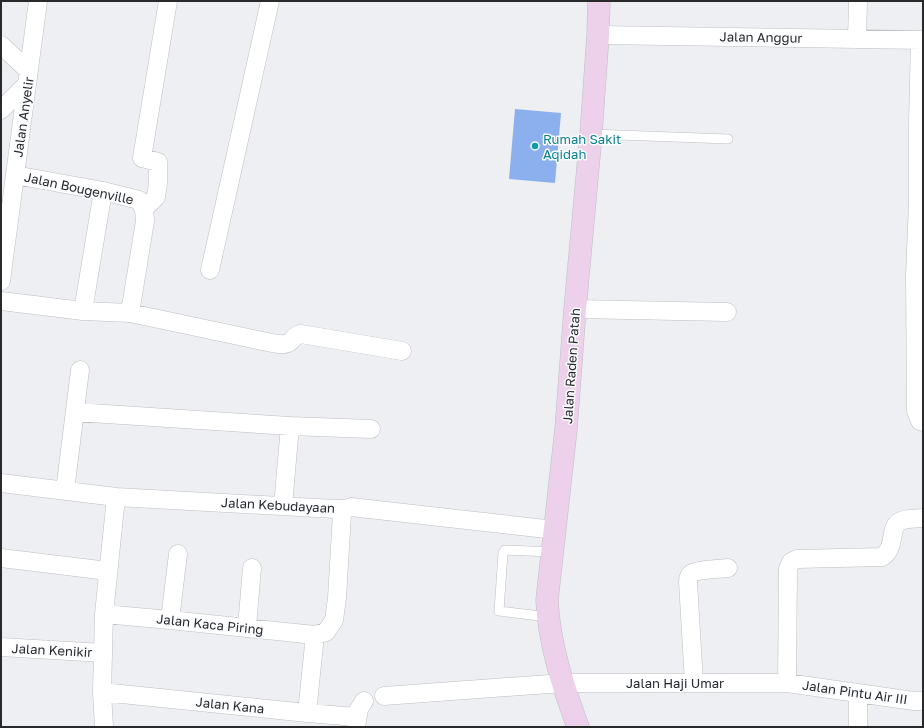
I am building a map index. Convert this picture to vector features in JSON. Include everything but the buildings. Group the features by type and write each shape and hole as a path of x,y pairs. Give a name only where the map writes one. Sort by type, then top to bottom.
{"main road":[{"name":"Jalan Raden Patah","path":"578,727 555,655 548,617 547,600 566,429 591,134 599,1"}],"street":[{"name":"Jalan Anyelir","path":"1,281 6,199 15,175 38,1"},
{"path":"144,209 156,197 158,183 158,162 142,158 168,1"},
{"path":"210,270 270,1"},
{"path":"857,39 858,1"},
{"name":"Jalan Anggur","path":"598,35 922,40"},
{"path":"922,40 919,344 916,411 920,421 923,422"},
{"path":"1,46 28,77 1,110"},
{"name":"Jalan Bougenville","path":"15,175 103,191 139,200 144,209 145,221 130,313"},
{"path":"83,311 103,191"},
{"path":"1,301 83,311 130,313 272,343 283,344 290,342 295,336 301,334 402,352"},
{"path":"575,309 727,312"},
{"path":"65,491 80,370"},
{"path":"75,412 290,426 371,429"},
{"path":"283,506 290,426"},
{"name":"Jalan Kebudayaan","path":"1,483 116,497 345,509 351,507 555,530"},
{"path":"104,727 102,692 104,614 116,497"},
{"path":"307,713 315,635 326,632 334,620 337,598 342,514 345,509"},
{"path":"787,683 788,569 791,562 797,559 882,556 887,554 895,526 899,522 907,519 923,518"},
{"path":"170,620 178,554"},
{"path":"1,558 108,571"},
{"path":"247,627 252,568"},
{"path":"694,683 688,582 689,576 691,573 700,570 728,568"},
{"name":"Jalan Kaca Piring","path":"104,614 247,627 315,635"},
{"name":"Jalan Kenikir","path":"1,647 103,652"},
{"name":"Jalan Haji Umar","path":"384,696 563,683 787,683"},
{"name":"Jalan Pintu Air III","path":"787,683 923,701"},
{"name":"Jalan Kana","path":"102,692 307,713 359,715"},
{"path":"858,693 858,727"}],"lane":[{"path":"591,134 728,139"},
{"path":"548,617 499,611 503,553 505,550 553,552"}],"place":[{"name":"Rumah Sakit Aqidah","path":"535,146"}]}
